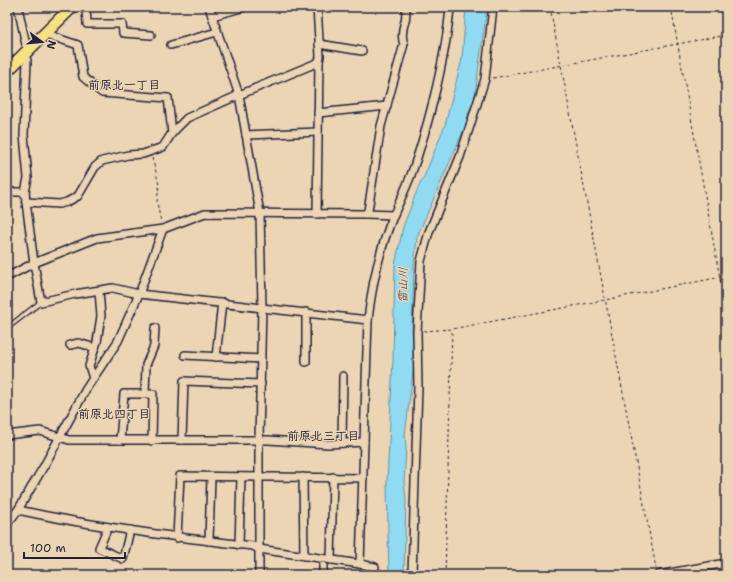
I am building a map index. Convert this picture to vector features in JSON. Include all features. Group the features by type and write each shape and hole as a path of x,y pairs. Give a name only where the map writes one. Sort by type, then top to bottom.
{"main road":[{"path":"7,71 72,7"}],"street":[{"path":"18,7 27,52 24,135 28,178 25,192 34,263 41,302 113,288 139,294 222,302 368,320"},
{"path":"86,7 86,24 122,24 123,33 151,35"},
{"path":"209,7 239,95 260,213 262,307 259,440 259,575"},
{"path":"212,16 244,7"},
{"path":"317,7 320,56 317,214"},
{"path":"366,214 381,126 404,44 403,25 406,20 406,7"},
{"path":"360,564 370,296 375,272 425,133 443,57 449,24 450,7"},
{"path":"412,575 418,387 417,332 421,261 427,240 460,157 485,79 493,7"},
{"path":"49,30 51,36 78,45 83,77 102,93 168,98 172,133"},
{"path":"171,45 217,32"},
{"path":"319,44 362,51"},
{"path":"26,202 59,204 67,202 78,196 95,167 102,161 128,155 143,154 164,148 172,133 187,118 319,62"},
{"path":"318,113 387,106"},
{"path":"246,135 318,132"},
{"path":"7,192 25,192"},
{"path":"7,277 34,263 97,238 163,229 205,213 366,214 394,216"},
{"path":"7,524 18,510 93,378 118,342 139,294 163,229"},
{"path":"93,378 89,366 95,348 101,316 99,291"},
{"path":"216,357 222,302"},
{"path":"306,312 306,362"},
{"path":"145,394 146,365 154,346 155,328"},
{"path":"70,345 79,343 95,348"},
{"path":"185,355 261,360"},
{"path":"342,443 343,376"},
{"path":"182,440 184,381 261,384"},
{"path":"120,440 124,394 153,394 152,441"},
{"path":"7,435 40,431 69,440 259,440 328,444 364,442"},
{"path":"177,538 180,476 363,478"},
{"path":"209,541 211,477"},
{"path":"239,544 241,477"},
{"path":"303,478 304,556"},
{"path":"331,560 333,478"},
{"path":"18,510 42,516 177,538 239,544 253,546 259,549 360,564 375,567 373,575"},
{"path":"108,527 99,548 123,559 130,530"},
{"path":"658,575 726,563"},
{"path":"323,566 323,575"}],"lane":[{"path":"7,328 41,302"}],"path":[{"path":"550,7 656,567"},
{"path":"671,7 726,312"},
{"path":"485,79 726,36"},
{"path":"151,156 159,185 157,202 163,229"},
{"path":"417,332 452,329 726,276"},
{"path":"445,575 452,329"}],"water":[{"name":"雷山川","path":"466,7 487,7 474,102 470,109 465,127 417,237 414,265 412,328 414,364 405,435 406,447 404,483 406,499 404,569 403,575 389,575 387,483 393,359 395,265 403,227 445,125 462,59"}],"district":[{"name":"前原北一丁目","path":"124,85"},
{"name":"前原北四丁目","path":"114,414"},
{"name":"前原北三丁目","path":"323,436"}]}
